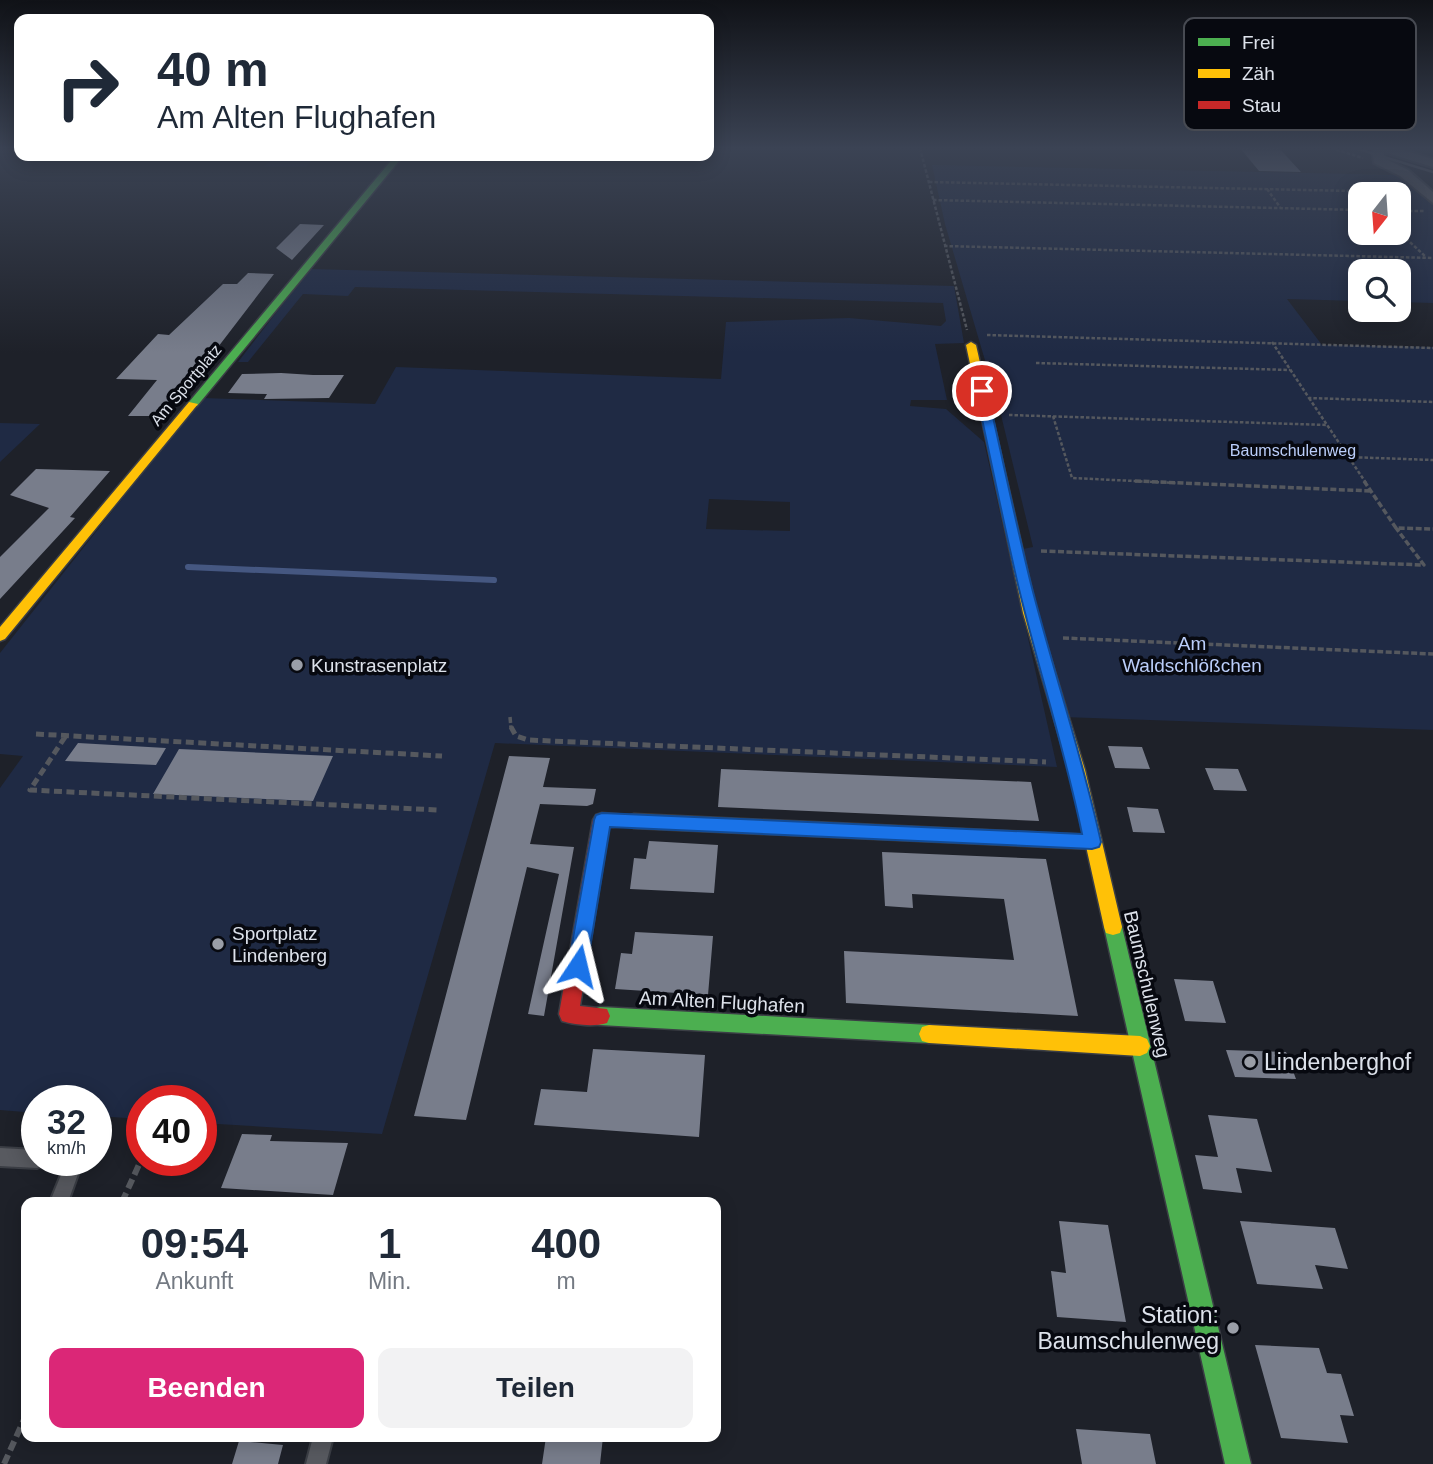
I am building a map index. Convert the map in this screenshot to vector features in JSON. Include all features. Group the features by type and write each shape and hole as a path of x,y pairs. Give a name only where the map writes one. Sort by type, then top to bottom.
{"street":[{"name":"Am Sportplatz","path":"0,636 349,216"},
{"name":"Baumschulenweg","path":"970,339 1016,550 1074,764 1238,1464"},
{"name":"Am Alten Flughafen","path":"1092,842 602,820 569,1014 1140,1045"}],"lane":[{"path":"0,1157 21,1158"},
{"path":"61,1197 69,1176"},
{"path":"316,1464 322,1442"}],"path":[{"path":"937,216 970,339 1308,342 1312,346 1433,348"},
{"path":"1411,243 1426,257"},
{"path":"944,246 1433,258"},
{"path":"1016,550 1423,565 1395,528 1271,342"},
{"path":"1036,363 1290,370"},
{"path":"1309,398 1433,402"},
{"path":"986,414 1327,425"},
{"path":"1053,416 1072,478 1371,491"},
{"path":"1348,457 1433,460"},
{"path":"1395,528 1433,529"},
{"path":"1038,637 1433,654"},
{"path":"510,717 511,731 528,740 1074,764"},
{"path":"36,734 442,756"},
{"path":"65,737 30,790 437,810"},
{"path":"124,1197 134,1176"},
{"path":"4,1464 21,1426"}],"green space":[{"name":"Am Waldschlößchen","path":"943,216 1348,216 1348,245 1411,245 1411,216 1433,216 1433,303 1411,302 1411,259 1348,259 1348,301 1287,299 1322,345 1433,347 1433,730 1063,717 1023,549 1033,547 1001,415"},
{"path":"310,269 954,286 964,343 935,344 947,400 911,400 910,406 946,409 984,442 1057,767 495,743 382,1134 217,1124 217,1085 126,1085 126,1118 112,1117 112,1085 21,1085 21,1112 0,1110 0,788 23,756 0,754 0,653 202,398 375,404 396,367 721,379 726,322 849,318 941,326 946,321 943,303 355,287 348,296 303,294 248,362 238,362","holes":["709,499 790,502 790,531 706,529"]},
{"path":"0,423 40,424 0,462"}],"building":[{"path":"300,224 324,225 292,260 276,248"},
{"path":"248,273 274,274 192,381 188,380 157,416 128,416 157,380 116,379 158,334 169,335 223,284 237,284"},
{"path":"242,374 344,375 329,398 264,399 267,394 228,393"},
{"path":"36,469 110,471 70,517 75,518 0,599 0,557 49,508 10,495"},
{"path":"78,743 166,748 156,765 65,761"},
{"path":"1108,746 1142,747 1150,769 1115,768"},
{"path":"179,749 333,756 313,801 153,794"},
{"path":"509,756 550,758 543,787 596,789 593,804 587,806 540,804 530,844 574,847 544,1016 528,1014 559,874 527,867 466,1120 414,1116"},
{"path":"1205,768 1238,769 1247,791 1214,790"},
{"path":"721,769 1031,782 1039,821 718,807"},
{"path":"1127,807 1158,809 1165,833 1133,832"},
{"path":"649,841 718,845 714,893 630,889 634,858 646,859"},
{"path":"882,852 1046,859 1078,1016 846,1003 844,951 1014,960 1004,899 912,894 913,908 885,906"},
{"path":"635,932 713,936 708,995 615,989 621,953 632,954"},
{"path":"1174,979 1213,981 1226,1023 1185,1021"},
{"path":"593,1049 705,1055 699,1137 534,1125 541,1089 587,1092"},
{"path":"1226,1050 1286,1052 1296,1079 1235,1077"},
{"path":"1208,1115 1257,1119 1272,1172 1236,1168 1242,1193 1203,1189 1195,1155 1218,1157"},
{"path":"242,1134 272,1135 270,1141 348,1143 333,1195 221,1188"},
{"path":"1059,1221 1108,1225 1126,1322 1057,1317 1051,1271 1066,1273"},
{"path":"1240,1221 1335,1228 1348,1269 1315,1265 1323,1289 1257,1284"},
{"path":"1255,1345 1319,1348 1327,1373 1341,1374 1354,1416 1340,1415 1348,1443 1281,1438"},
{"path":"1076,1429 1150,1434 1156,1464 1082,1464"},
{"path":"239,1442 283,1445 278,1464 232,1464"},
{"path":"545,1442 602,1442 600,1464 542,1464"}],"waterway":[{"path":"188,567 494,580"}],"traffic: fast":[{"path":"193,404 349,216"},
{"path":"634,821 1092,842"},
{"path":"1113,927 1238,1464"},
{"path":"600,1016 929,1034"}],"traffic: slow":[{"path":"971,345 1030,613 1077,770 1113,927"},
{"path":"0,636 193,404"},
{"path":"929,1034 1140,1046"}],"traffic: jam":[{"path":"600,1016 569,1014 602,820 634,821"}],"place":[{"name":"Kunstrasenplatz","path":"297,665"},
{"name":"Sportplatz Lindenberg","path":"218,944"},
{"name":"Lindenberghof","path":"1250,1062"},
{"name":"Station: Baumschulenweg","path":"1233,1328"}],"route":[{"path":"578,966 602,820 1092,842 1077,770 1062,727 1024,583 982,391"}]}
